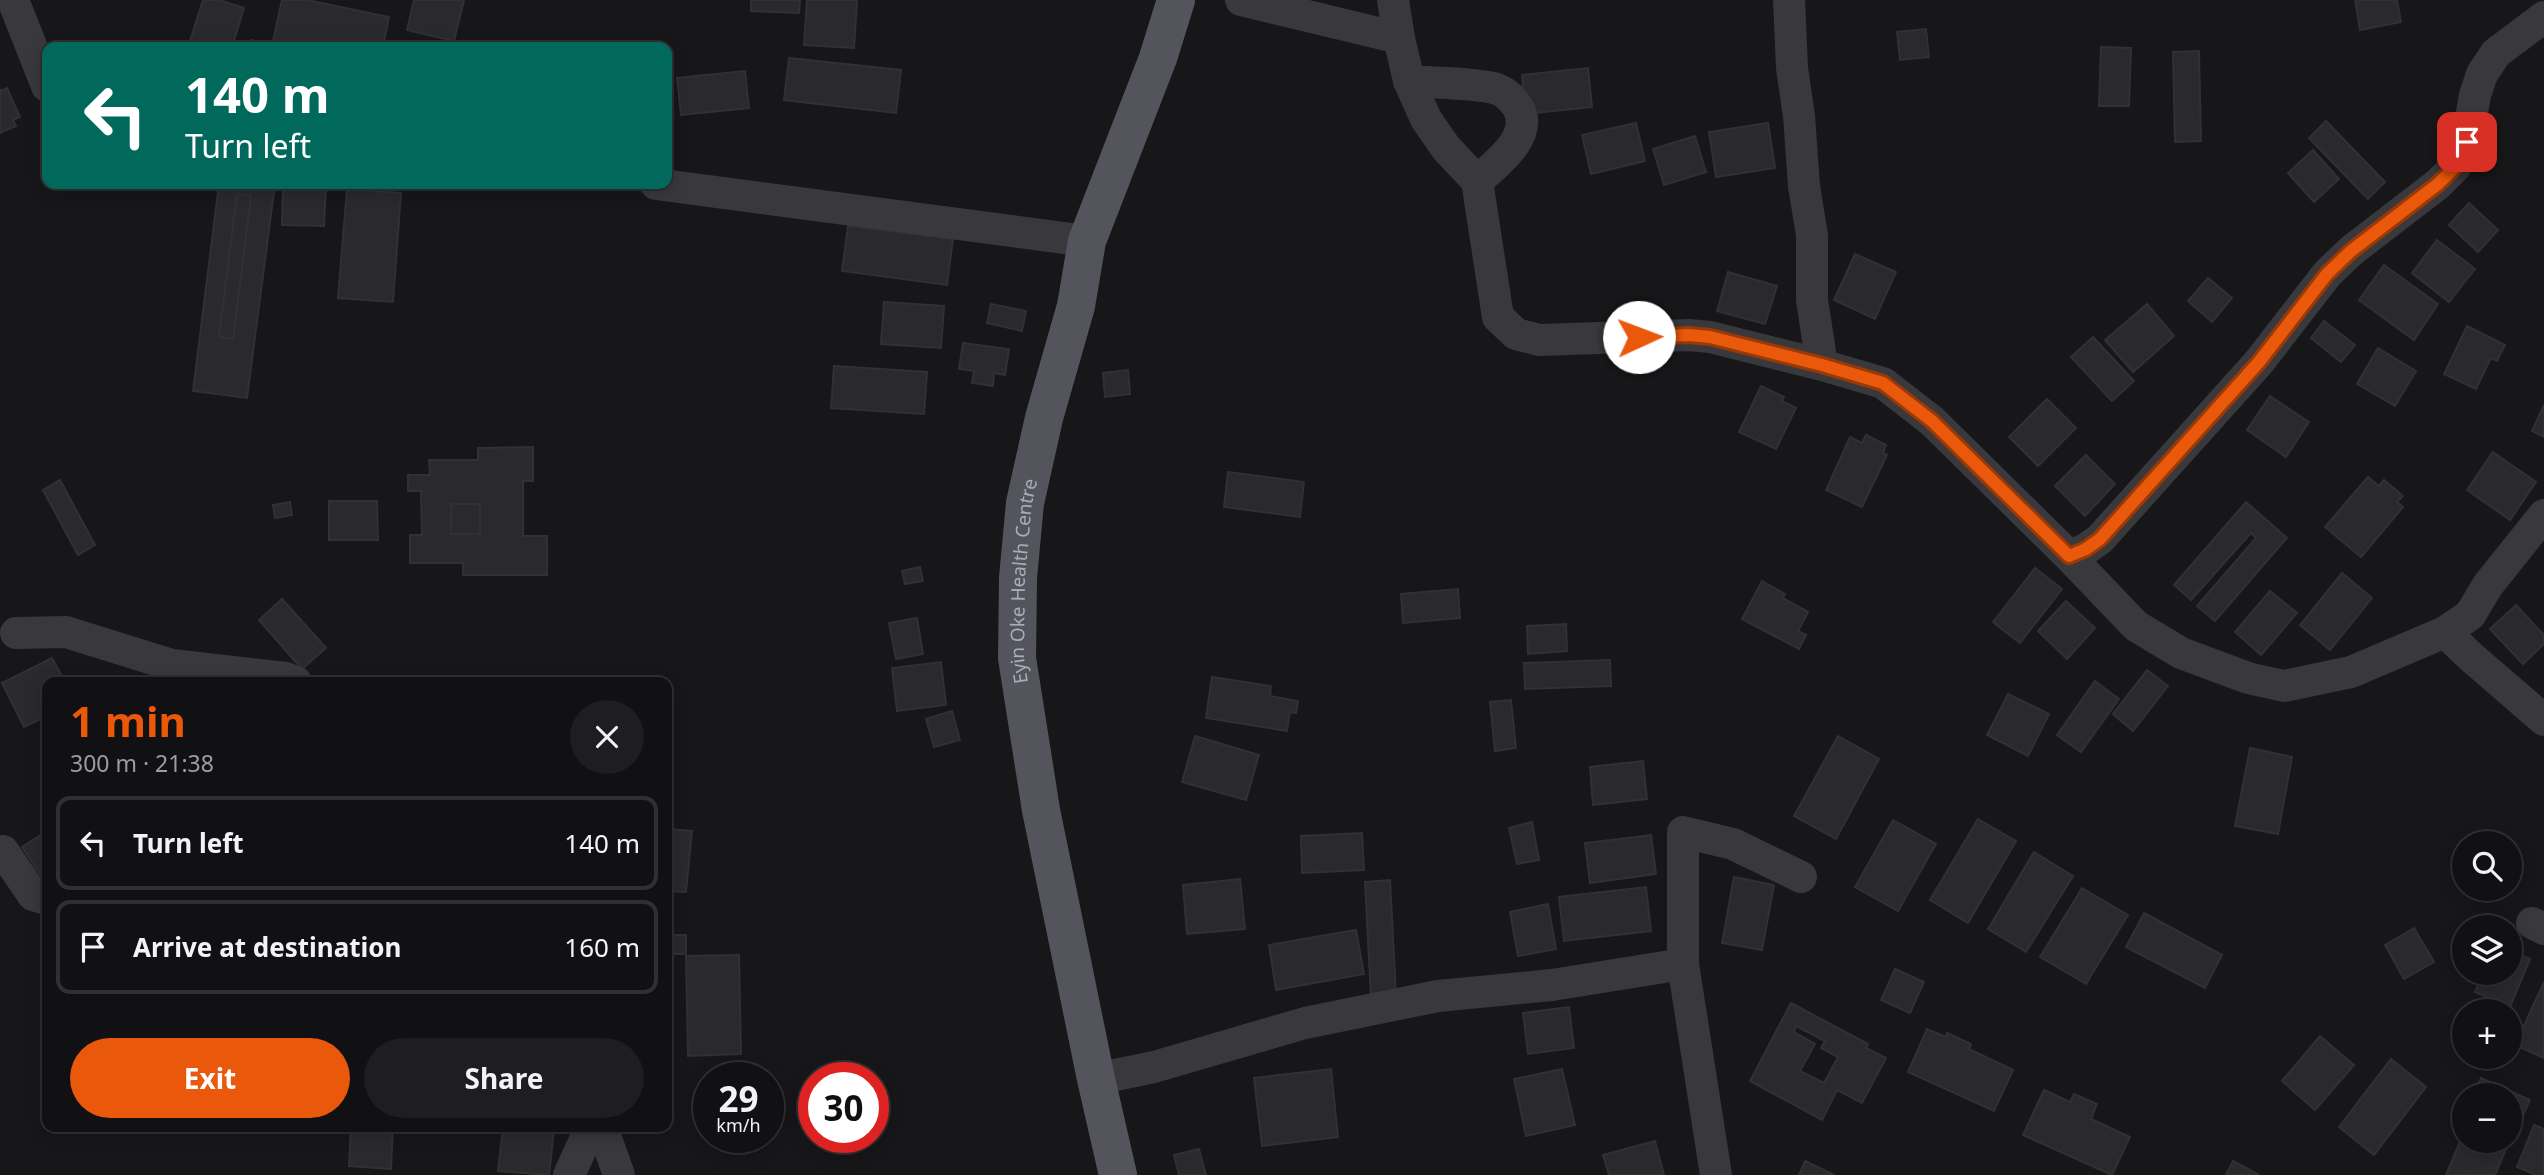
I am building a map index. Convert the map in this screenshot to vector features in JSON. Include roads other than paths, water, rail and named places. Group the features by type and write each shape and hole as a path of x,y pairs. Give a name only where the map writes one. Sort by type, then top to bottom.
{"main road":[{"name":"Eyin Oke Health Centre","path":"1118,1175 1041,810 1017,658 1018,578 1025,503 1044,418 1076,306 1087,241 1157,58 1176,0"}],"street":[{"path":"13,0 42,73"},
{"path":"1241,0 1399,38"},
{"path":"1393,0 1409,81 1434,133 1477,181 1497,317 1516,334 1539,341 1689,335 1710,337 1883,383 1932,421 2136,626 2181,653 2248,678 2284,686 2351,672 2445,632 2470,614 2488,584 2544,515"},
{"path":"1788,0 1792,68 1812,235 1812,300 1822,365"},
{"path":"2069,556 2100,539 2259,362 2327,274 2351,251 2438,184 2455,167 2467,142 2475,95 2482,75 2496,53 2544,17"},
{"path":"1409,81 1495,88 1510,96 1521,113 1521,135 1503,157 1477,181"},
{"path":"672,186 1087,241"},
{"path":"16,633 66,632 172,665 277,677"},
{"path":"2445,632 2544,720"},
{"path":"1716,1175 1683,964 1683,832 1733,844 1801,877"},
{"path":"3,850 33,895 42,898"},
{"path":"1096,1079 1154,1067 1305,1023 1438,996 1552,985 1683,964"},
{"path":"569,1175 589,1132"},
{"path":"604,1132 619,1175"}]}
